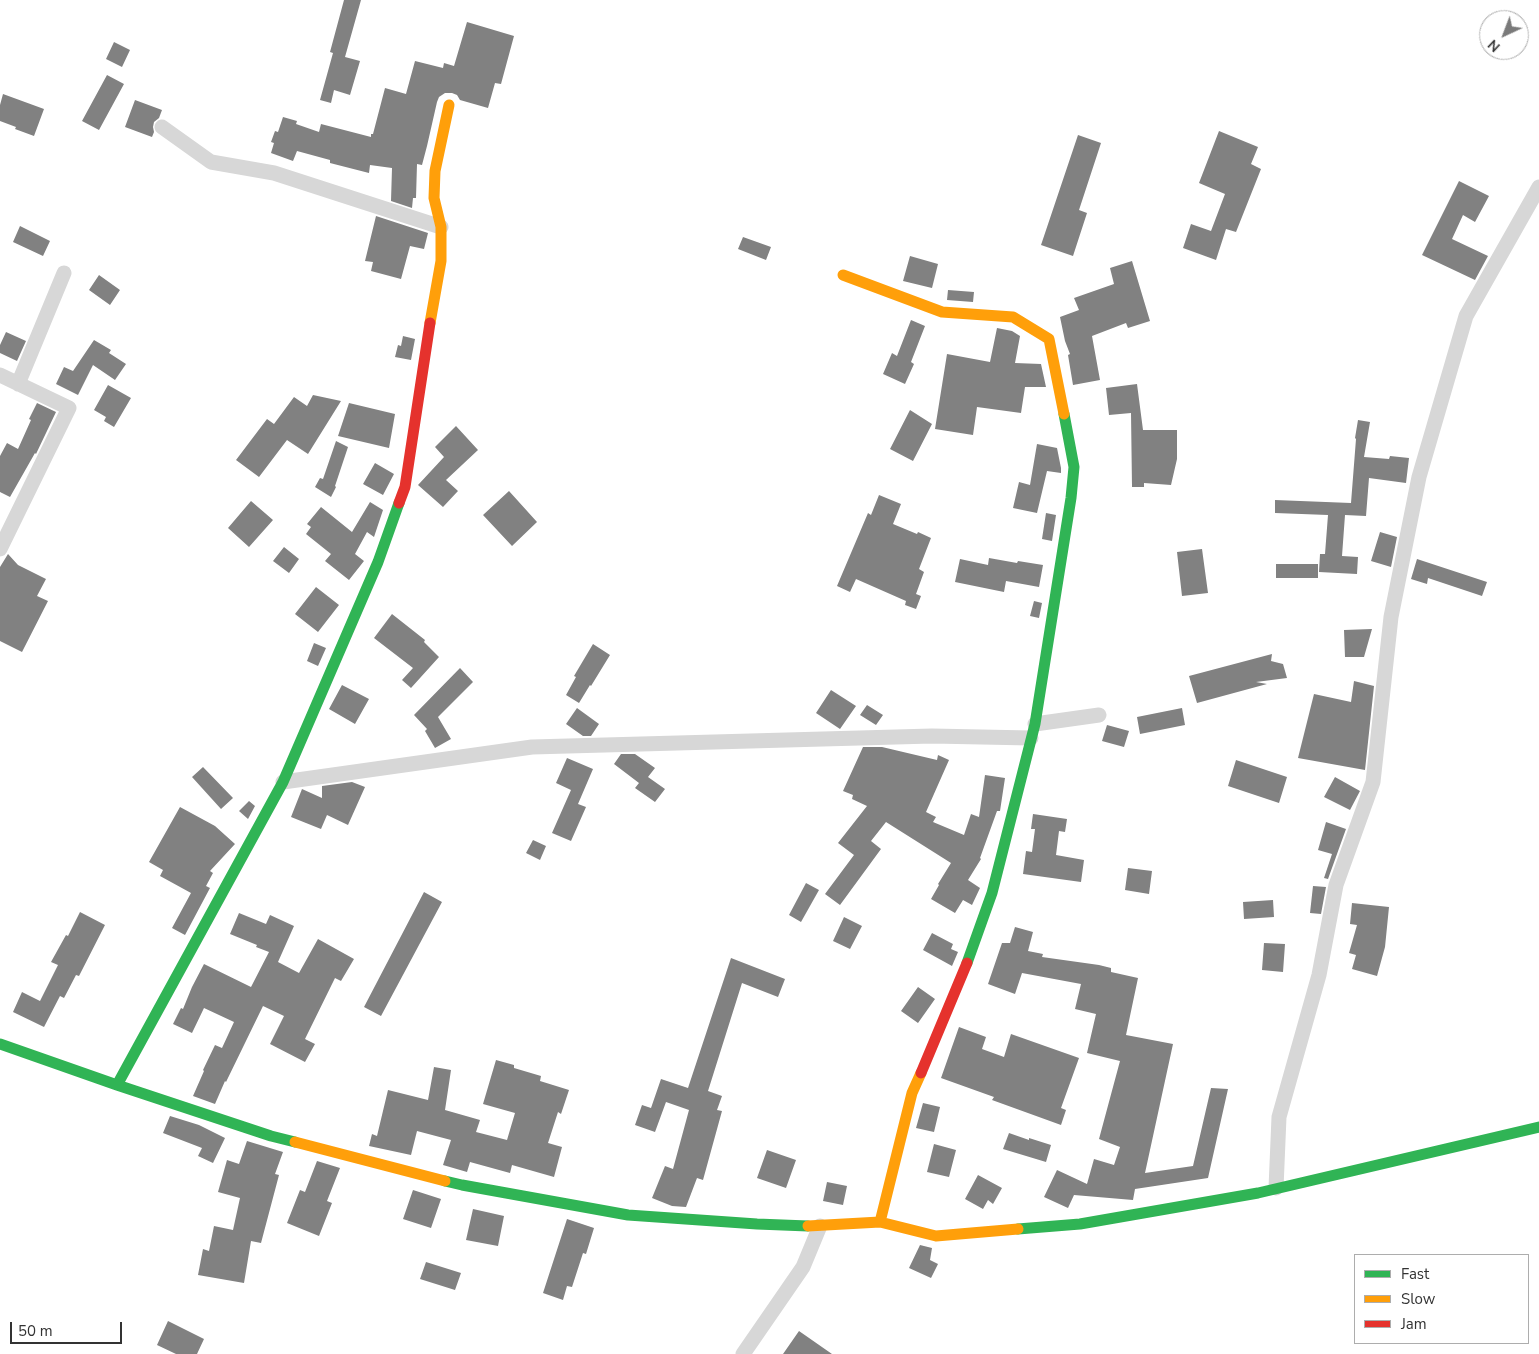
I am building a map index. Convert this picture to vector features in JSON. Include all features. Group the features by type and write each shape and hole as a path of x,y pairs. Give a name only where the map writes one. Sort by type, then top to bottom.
{"street":[{"path":"117,1085 284,782 378,562 405,487 421,376 441,261 441,227 434,198 435,171 449,105"},
{"path":"162,126 211,162 274,173 441,227"},
{"path":"1276,1188 1279,1117 1319,976 1336,885 1374,782 1391,617 1419,477 1466,316 1539,188"},
{"path":"18,384 64,273"},
{"path":"843,275 942,312 1013,317 1049,339 1074,468 1071,498 1033,731 992,893 968,961 912,1093 880,1222"},
{"path":"0,375 70,408 0,549"},
{"path":"284,782 532,747 932,736 1033,731 1099,716"},
{"path":"0,1044 271,1136 462,1185 628,1215 757,1224 820,1226 880,1222 936,1236 1070,1225 1220,1199 1276,1188 1539,1127"},
{"path":"743,1354 803,1267 820,1226"}],"building":[{"path":"344,0 361,0 345,57 360,61 350,95 334,90 331,103 320,100 333,53 330,52"},
{"path":"467,22 514,36 501,84 495,83 488,108 460,100 457,95 452,93 445,93 439,97 422,165 417,164 416,198 413,198 412,208 391,201 392,168 370,165 369,173 330,163 330,160 297,151 293,161 271,153 274,143 271,142 275,131 278,132 283,117 297,121 296,124 319,132 321,124 371,137 385,88 406,94 415,61 443,68 444,63 454,66"},
{"path":"114,42 130,50 122,67 106,59"},
{"path":"107,75 124,84 99,130 82,121"},
{"path":"3,94 44,109 34,136 0,121 0,105"},
{"path":"135,100 162,110 159,118 154,122 152,137 125,127"},
{"path":"1219,131 1258,147 1251,164 1261,169 1236,232 1226,229 1216,260 1183,248 1191,224 1211,231 1225,194 1199,183"},
{"path":"1078,135 1101,143 1079,210 1087,213 1073,256 1041,245"},
{"path":"1459,181 1489,196 1475,222 1463,215 1452,239 1488,256 1475,280 1422,255"},
{"path":"376,216 428,233 424,249 410,246 401,279 371,271 373,262 365,261"},
{"path":"20,226 50,241 43,256 13,242"},
{"path":"743,237 771,247 766,260 738,249"},
{"path":"910,256 938,264 932,288 903,281"},
{"path":"1132,261 1150,321 1128,328 1126,323 1092,336 1100,380 1073,385 1068,355 1070,354 1060,317 1079,310 1074,298 1114,284 1110,268"},
{"path":"99,275 120,290 110,305 89,290"},
{"path":"948,290 974,292 973,302 947,300"},
{"path":"911,320 925,326 911,362 914,364 905,384 883,374 892,353 897,356"},
{"path":"997,328 1012,331 1020,336 1015,363 1041,364 1046,387 1025,387 1021,413 977,407 973,435 935,429 947,354 990,362"},
{"path":"6,332 26,341 17,361 0,353 0,345"},
{"path":"403,336 415,339 411,360 395,357 398,345 401,346"},
{"path":"94,340 111,350 109,353 126,364 115,380 93,365 78,395 56,384 64,367 73,371"},
{"path":"1137,384 1143,430 1177,430 1177,459 1171,485 1144,483 1144,487 1132,487 1131,413 1109,415 1106,388"},
{"path":"108,385 131,398 114,427 104,421 106,417 94,410"},
{"path":"313,395 341,401 308,454 287,440 259,477 236,460 267,419 274,424 294,397 307,406"},
{"path":"37,403 56,412 36,454 10,497 0,492 0,456 7,443 18,449"},
{"path":"349,403 395,414 389,448 338,436"},
{"path":"910,410 932,424 913,461 890,449"},
{"path":"1358,420 1370,422 1364,457 1389,459 1390,456 1409,458 1406,483 1369,478 1366,516 1345,515 1342,556 1358,557 1357,574 1319,572 1320,554 1325,554 1328,515 1275,513 1275,500 1351,503"},
{"path":"456,426 478,450 446,480 458,491 443,507 418,485 444,457 435,447"},
{"path":"336,441 348,447 336,487 331,497 315,487 320,478 323,479"},
{"path":"1037,444 1057,448 1061,473 1047,471 1037,513 1013,508 1019,482 1030,485"},
{"path":"375,463 394,474 383,495 363,484"},
{"path":"509,491 537,522 512,546 483,515"},
{"path":"879,495 901,504 893,524 931,538 919,569 924,572 916,594 921,596 916,609 905,605 906,601 856,579 850,592 837,586 868,513 871,515"},
{"path":"251,501 273,520 249,547 228,528"},
{"path":"370,502 383,510 374,537 367,532 355,554 364,561 349,580 325,561 331,554 306,534 311,527 307,524 321,507 352,532"},
{"path":"1046,513 1056,515 1052,541 1042,539"},
{"path":"1380,532 1397,537 1391,567 1371,561"},
{"path":"284,547 299,559 289,573 273,561"},
{"path":"1202,549 1208,593 1182,596 1177,552"},
{"path":"8,554 18,565 46,579 37,596 48,601 22,652 0,641 0,567"},
{"path":"989,558 1043,565 1039,587 1006,581 1004,592 955,582 960,559 988,565"},
{"path":"1417,559 1487,582 1482,596 1428,578 1427,584 1411,579"},
{"path":"1276,564 1318,564 1318,578 1276,578"},
{"path":"316,587 339,605 318,632 295,614"},
{"path":"1034,601 1042,603 1039,618 1030,616"},
{"path":"392,614 425,640 424,642 439,657 411,688 402,680 413,668 374,638"},
{"path":"1372,629 1364,657 1345,657 1344,630"},
{"path":"314,643 326,648 318,666 307,661"},
{"path":"593,644 610,655 579,703 566,695 576,677 574,676"},
{"path":"1272,654 1271,661 1283,664 1287,678 1256,682 1267,684 1197,703 1189,676"},
{"path":"460,668 473,682 438,717 451,739 435,748 425,731 427,729 414,715"},
{"path":"1354,681 1374,686 1365,770 1298,758 1314,694 1351,702"},
{"path":"342,685 369,699 355,724 329,709"},
{"path":"831,690 856,706 840,729 816,713"},
{"path":"867,705 883,715 876,725 860,715"},
{"path":"577,708 599,724 591,736 583,736 566,724"},
{"path":"1182,708 1185,725 1140,734 1137,717"},
{"path":"1107,725 1129,731 1124,747 1102,741"},
{"path":"863,747 882,747 937,760 938,755 949,760 926,812 936,817 933,822 964,835 971,814 979,817 985,775 1005,778 1000,811 997,811 981,859 968,880 980,888 972,905 963,900 955,913 931,899 951,863 886,822 871,841 881,849 840,905 825,894 854,855 838,843 867,806 852,799 853,795 843,791"},
{"path":"621,754 635,754 655,768 648,777 665,789 655,802 635,788 639,783 614,764"},
{"path":"567,758 593,769 578,804 586,807 571,841 552,833 571,790 556,783"},
{"path":"1236,760 1287,777 1279,803 1228,786"},
{"path":"203,767 233,798 221,809 192,777"},
{"path":"1335,777 1360,791 1350,810 1324,797"},
{"path":"352,782 365,787 348,825 327,815 321,829 291,817 302,789 322,798 322,786"},
{"path":"249,801 255,806 248,819 239,811"},
{"path":"180,807 215,826 235,844 210,871 213,873 206,886 210,888 185,935 172,928 191,893 160,876 163,870 149,862"},
{"path":"1033,814 1067,819 1065,832 1059,831 1056,855 1084,860 1081,882 1023,874 1026,851 1032,852 1035,829 1031,829"},
{"path":"1326,822 1346,829 1328,879 1324,878 1332,854 1318,850"},
{"path":"533,840 546,846 540,860 526,853"},
{"path":"1128,868 1152,871 1149,894 1125,890"},
{"path":"806,883 819,890 801,922 789,915"},
{"path":"1313,886 1326,887 1321,914 1310,913"},
{"path":"424,892 442,902 381,1016 364,1007"},
{"path":"1273,900 1274,917 1244,919 1243,902"},
{"path":"1352,903 1389,907 1385,947 1377,976 1352,969 1356,955 1349,953 1357,925 1350,924"},
{"path":"80,912 105,925 79,976 76,975 64,998 60,996 44,1027 13,1012 22,992 40,1001 58,965 51,962 66,935 68,936"},
{"path":"239,913 266,924 270,915 294,926 278,962 299,973 318,939 354,959 341,981 335,978 305,1039 315,1044 305,1062 270,1044 284,1016 263,1006 215,1104 193,1096 215,1045 222,1048 234,1022 204,1008 192,1033 173,1024 181,1008 183,1009 204,964 251,987 269,952 230,934"},
{"path":"844,917 862,926 850,949 833,941"},
{"path":"1015,927 1033,932 1028,951 1043,954 1042,957 1099,965 1111,968 1111,972 1138,978 1126,1035 1173,1044 1145,1173 1193,1166 1211,1088 1228,1089 1208,1178 1135,1189 1133,1200 1074,1195 1068,1208 1044,1197 1057,1170 1087,1184 1094,1159 1114,1165 1120,1147 1099,1139 1120,1061 1087,1053 1096,1014 1075,1009 1081,984 1022,973 1015,994 988,984 1002,943 1010,943"},
{"path":"932,933 953,944 951,949 958,952 952,966 923,950"},
{"path":"1264,943 1285,944 1283,972 1262,970"},
{"path":"731,958 785,979 778,997 742,983 708,1091 722,1096 717,1110 722,1111 703,1180 697,1178 686,1207 672,1206 652,1198 665,1166 673,1169 689,1110 666,1102 655,1132 635,1125 642,1105 651,1108 661,1079 688,1088"},
{"path":"918,987 935,999 918,1023 901,1011"},
{"path":"959,1027 986,1037 982,1049 1004,1057 1011,1034 1079,1058 1061,1108 1066,1110 1061,1125 992,1100 994,1097 941,1078"},
{"path":"496,1060 514,1065 514,1068 541,1076 540,1081 569,1090 561,1114 558,1112 548,1143 562,1147 554,1177 512,1165 510,1173 470,1162 467,1172 443,1165 451,1140 417,1131 411,1155 369,1146 372,1134 377,1136 388,1090 428,1100 434,1067 451,1070 445,1110 480,1120 476,1132 507,1140 515,1113 483,1104"},
{"path":"923,1103 940,1107 934,1132 916,1128"},
{"path":"170,1116 199,1125 225,1138 213,1163 198,1156 202,1148 163,1133"},
{"path":"1009,1133 1051,1145 1046,1162 1003,1149"},
{"path":"247,1141 283,1152 275,1174 279,1175 261,1243 251,1241 244,1283 198,1275 203,1249 209,1251 214,1226 233,1230 240,1198 218,1192 227,1160 239,1164"},
{"path":"934,1144 956,1150 949,1177 927,1172"},
{"path":"767,1150 796,1160 786,1188 757,1178"},
{"path":"317,1161 340,1168 327,1201 332,1203 319,1236 287,1223 300,1190 305,1192"},
{"path":"978,1175 1002,1188 993,1204 988,1200 983,1209 965,1199"},
{"path":"827,1182 847,1186 843,1205 823,1201"},
{"path":"413,1190 441,1199 431,1228 403,1219"},
{"path":"473,1209 504,1216 498,1246 466,1240"},
{"path":"567,1219 594,1228 586,1254 583,1253 572,1287 567,1286 563,1300 543,1293"},
{"path":"920,1245 932,1248 930,1260 938,1264 931,1278 909,1268"},
{"path":"426,1262 461,1273 455,1290 420,1279"},
{"path":"168,1321 204,1339 197,1354 176,1354 157,1345"},
{"path":"799,1331 832,1354 783,1354"}],"traffic: fast":[{"path":"967,963 992,893 1035,724 1071,498 1074,467 1064,414"},
{"path":"117,1085 283,782 378,562 399,503"},
{"path":"0,1044 117,1085 271,1136 295,1142"},
{"path":"1018,1229 1080,1224 1258,1193 1539,1127"},
{"path":"445,1181 628,1215 808,1226"}],"traffic: slow":[{"path":"430,323 441,261 441,227 434,198 435,171 449,105"},
{"path":"843,275 942,312 1013,317 1049,339 1064,414"},
{"path":"880,1222 912,1093 921,1073"},
{"path":"295,1142 445,1181"},
{"path":"808,1226 880,1222 936,1236 1018,1229"}],"traffic: jam":[{"path":"399,503 405,487 430,323"},
{"path":"921,1073 967,963"}]}
